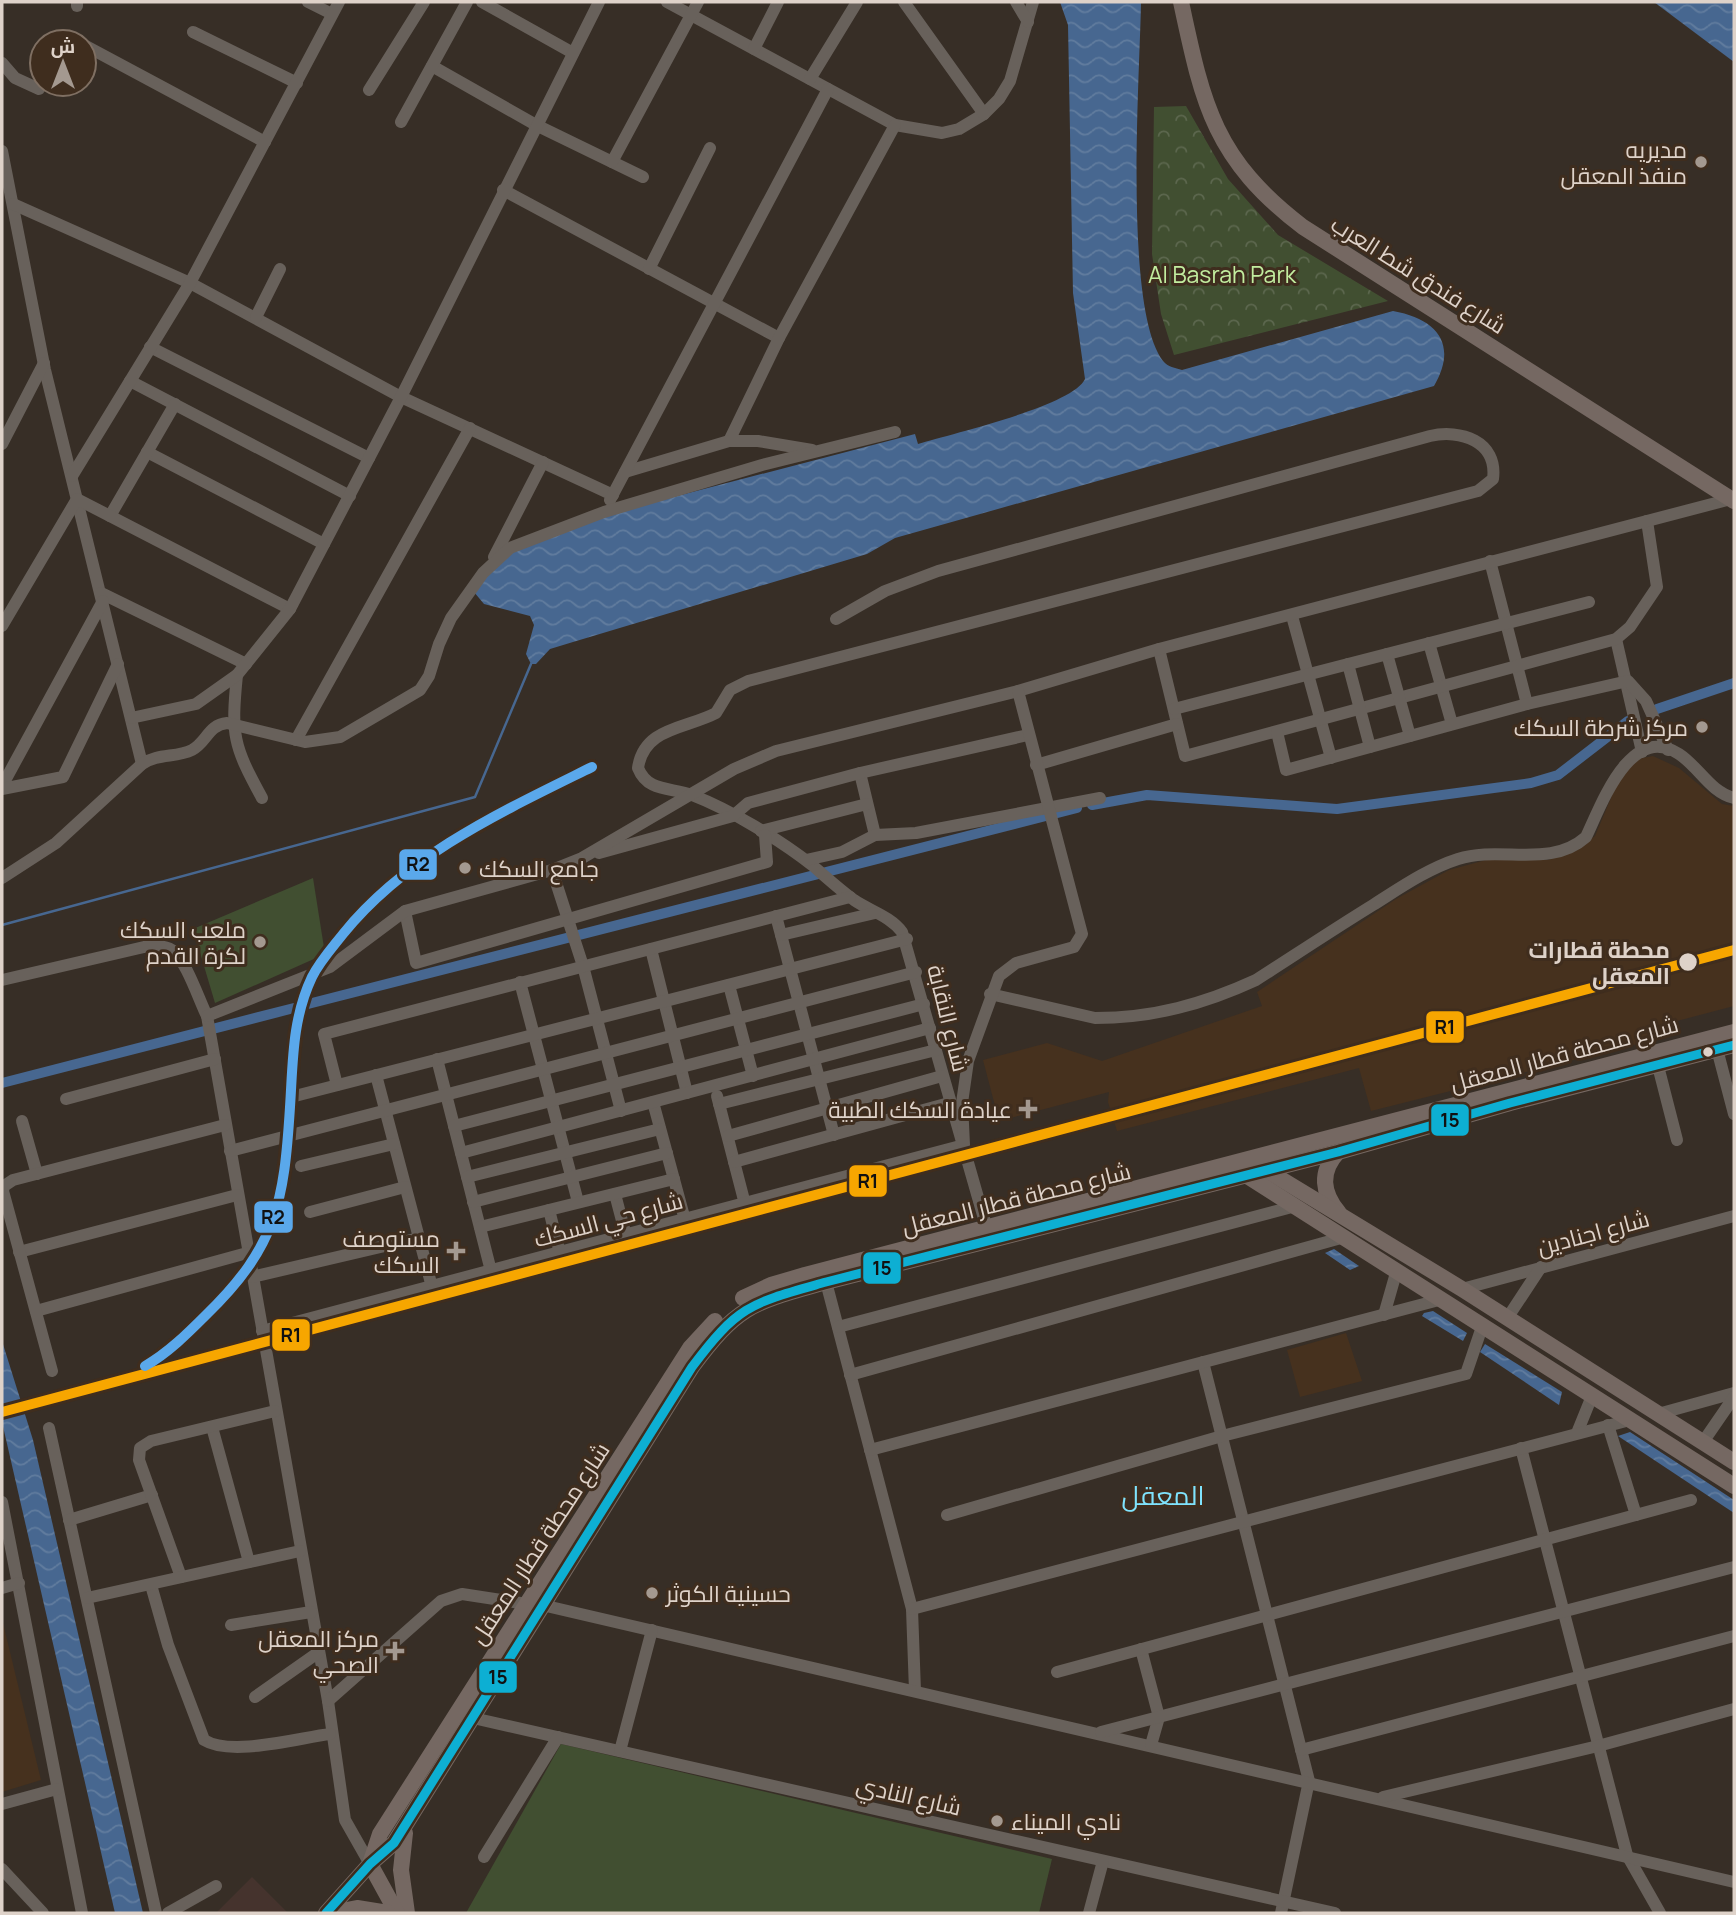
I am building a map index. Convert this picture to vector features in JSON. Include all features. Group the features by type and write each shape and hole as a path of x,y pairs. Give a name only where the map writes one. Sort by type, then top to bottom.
{"main road":[{"name":"شارع فندق شط العرب","path":"1181,2 1202,94 1210,115 1229,152 1275,206 1303,227 1733,500"},
{"name":"شارع محطة قطار المعقل","path":"1266,1167 1734,1032"},
{"name":"شارع محطة قطار المعقل","path":"370,1864 394,1843 473,1718 534,1604 691,1348 713,1322 738,1301 771,1285 986,1229 1240,1170 1338,1152 1510,1103 1734,1045"},
{"path":"1338,1152 1328,1167 1324,1186 1332,1205 1348,1222"},
{"path":"1261,1187 1266,1167 1348,1222 1508,1317 1734,1462"},
{"name":"شارع محطة قطار المعقل","path":"370,1864 380,1834 534,1604 712,1340 744,1309 826,1282 1240,1170"},
{"path":"1240,1170 1292,1207 1734,1486"},
{"path":"1396,1273 1409,1257"},
{"path":"1489,1331 1508,1317"},
{"path":"1592,1396 1602,1378"},
{"path":"1692,1459 1703,1442"},
{"path":"407,1913 401,1858 409,1820"},
{"path":"328,1913 370,1864 397,1913"},
{"path":"328,1913 357,1908 388,1913"}],"street":[{"path":"308,2 332,14"},
{"path":"72,476 190,284 339,2"},
{"path":"369,90 424,2"},
{"path":"401,122 467,2"},
{"path":"482,2 573,53"},
{"path":"506,15 512,2"},
{"path":"131,718 197,704 237,675 290,608 401,397 599,2"},
{"path":"667,2 895,125 942,133 959,129 984,114 999,99 1010,81 1033,2"},
{"path":"612,162 698,2"},
{"path":"754,49 778,2"},
{"path":"810,79 857,2"},
{"path":"904,2 984,114"},
{"path":"1016,2 1028,22"},
{"path":"193,32 297,83"},
{"path":"98,53 265,142"},
{"path":"2,63 15,78 28,84"},
{"path":"432,66 536,125 642,177"},
{"path":"604,512 828,89"},
{"path":"729,441 779,338 895,125"},
{"path":"649,269 710,148"},
{"path":"2,151 44,363 142,764"},
{"path":"503,191 779,338"},
{"path":"13,204 190,284 401,397 613,495"},
{"path":"256,317 280,269"},
{"path":"150,347 369,458"},
{"path":"2,444 44,363"},
{"path":"130,381 350,496"},
{"path":"110,516 175,404"},
{"path":"296,740 470,428"},
{"path":"491,564 510,548 604,512 817,451 895,432"},
{"path":"295,1096 907,939 897,925 850,897 809,863 763,833 691,794 663,790 648,783 638,768 640,759 658,735 716,713 736,686 1478,491 1493,479 1494,468 1488,453 1468,436 1444,433 1430,436 938,570 886,591 836,619"},
{"path":"625,472 729,441 758,441 817,451"},
{"path":"147,452 324,544"},
{"path":"2,878 56,844 142,764 158,756 188,752 200,744 217,725 232,724 296,740 322,742 340,737 420,690 429,676 446,626 491,564 543,462"},
{"path":"77,499 290,608"},
{"path":"2,626 77,499"},
{"path":"582,858 750,760 776,751 1018,691 1159,649 1733,500"},
{"path":"1159,649 1185,756 1277,732 1616,639 1638,617 1657,587 1647,521"},
{"path":"1490,561 1527,704"},
{"path":"102,597 246,664"},
{"path":"2,788 102,597"},
{"path":"1174,709 1589,602"},
{"path":"1292,616 1331,758"},
{"path":"1616,639 1628,681 1629,700 1642,752"},
{"path":"1429,643 1452,724"},
{"path":"1387,654 1410,736"},
{"path":"2,788 63,777 118,664"},
{"path":"1348,664 1370,747"},
{"path":"237,675 232,724 236,749 262,798"},
{"path":"1277,732 1286,770 1527,704 1628,681"},
{"path":"1628,681 1646,701 1668,750"},
{"path":"964,1145 962,1103 965,1072 990,994 1008,966 1074,947 1081,940 1018,691"},
{"path":"1036,765 1177,724"},
{"path":"208,1021 330,967 405,911 733,816 748,803 860,773 1028,735"},
{"path":"990,994 1096,1018 1113,1018 1162,1013 1233,991 1256,980 1410,882 1457,859 1498,852 1540,855 1563,852 1577,845 1586,837 1622,765 1642,752 1668,750 1679,754 1716,789 1734,798"},
{"path":"860,773 875,835"},
{"path":"809,863 842,852 875,835 916,833 1100,798"},
{"path":"763,833 867,804"},
{"path":"405,911 416,963 568,922 767,862 763,833"},
{"path":"552,870 582,963 621,1111"},
{"path":"337,1085 324,1034 582,963 651,949 850,897"},
{"path":"781,935 875,913"},
{"path":"776,916 834,1135"},
{"name":"شارع النقابة","path":"907,939 949,1103 964,1145 986,1229"},
{"path":"2,980 144,947 162,946 173,951 181,960 208,1021 328,1701 330,1734 345,1819 370,1864"},
{"path":"651,949 687,1093"},
{"path":"230,1151 916,972"},
{"path":"520,982 578,1202"},
{"path":"729,985 753,1076"},
{"path":"454,1126 924,1004"},
{"path":"461,1153 930,1028"},
{"path":"1717,1049 1734,1114"},
{"path":"719,1104 936,1050"},
{"path":"66,1099 214,1054"},
{"path":"437,1059 491,1271"},
{"path":"1658,1066 1677,1140"},
{"path":"376,1075 432,1287"},
{"path":"728,1136 942,1076"},
{"path":"714,1086 746,1204"},
{"path":"653,1102 685,1220"},
{"path":"734,1162 949,1103"},
{"path":"22,1121 37,1174"},
{"path":"52,1371 3,1191 8,1182 225,1125"},
{"path":"467,1177 660,1129"},
{"path":"301,1166 394,1144"},
{"name":"شارع حي السكك","path":"262,1331 964,1145"},
{"path":"473,1202 667,1153"},
{"path":"480,1227 674,1179"},
{"path":"310,1212 405,1187"},
{"path":"615,1194 626,1236"},
{"path":"19,1252 237,1195"},
{"path":"838,1327 1292,1207"},
{"path":"548,1210 560,1253"},
{"name":"شارع اجنادين","path":"1462,1289 1734,1216"},
{"path":"252,1277 419,1238"},
{"path":"850,1375 1341,1238"},
{"path":"36,1311 247,1253"},
{"path":"1508,1317 1541,1267"},
{"path":"1384,1315 1396,1273"},
{"path":"826,1282 912,1609 915,1691"},
{"path":"870,1450 1440,1300"},
{"path":"947,1515 1222,1436 1466,1374 1489,1331"},
{"path":"1203,1362 1309,1781 1282,1907"},
{"path":"1658,1414 1734,1395"},
{"path":"1703,1442 1734,1395"},
{"path":"1577,1433 1592,1396"},
{"path":"181,1577 139,1460 140,1448 151,1441 275,1411"},
{"path":"912,1609 1630,1420"},
{"path":"1608,1425 1636,1515"},
{"path":"212,1427 249,1562"},
{"path":"49,1428 156,1913"},
{"path":"1521,1448 1627,1855 1660,1913"},
{"path":"69,1520 152,1495"},
{"path":"1057,1672 1692,1500"},
{"path":"2,1502 82,1913"},
{"path":"87,1598 300,1551"},
{"path":"1097,1733 1734,1567"},
{"path":"2,1588 19,1583"},
{"path":"151,1586 168,1645 204,1740 215,1747 238,1747 330,1734"},
{"path":"328,1701 441,1601 462,1594 534,1604 652,1630 1734,1882"},
{"path":"230,1625 311,1612"},
{"path":"620,1751 652,1630"},
{"path":"1301,1750 1734,1636"},
{"path":"1141,1649 1159,1717 1152,1745"},
{"path":"255,1697 319,1653"},
{"path":"1380,1798 1598,1746 1734,1709"},
{"name":"شارع النادي","path":"473,1718 1103,1861 1282,1907 1335,1913"},
{"path":"484,1857 558,1737"},
{"path":"2,1804 57,1789"},
{"path":"1089,1913 1103,1861"},
{"path":"2,1869 43,1913"},
{"path":"167,1913 216,1886"}],"shaded area":[{"path":"1653,756 1679,768 1722,804 1734,806 1734,1006 1658,1026 1645,1042 1371,1111 1359,1068 1117,1131 1108,1102 1109,1092 999,1121 983,1060 1047,1043 1102,1061 1262,1006 1257,992 1396,899 1449,870 1486,860 1548,860 1577,850 1595,836 1624,767 1637,759"},
{"path":"1346,1333 1362,1381 1300,1397 1287,1350"},
{"path":"2,1619 41,1780 2,1792"},
{"path":"252,1877 288,1913 216,1913"}],"green space":[{"name":"Al Basrah Park","path":"1186,106 1228,179 1278,235 1388,301 1174,355 1161,314 1152,254 1154,107"},
{"name":"ملعب السكك لكرة القدم","path":"313,878 325,954 215,1003 193,929"},
{"path":"561,1744 1052,1859 1039,1913 466,1913"}],"water":[{"path":"1060,2 1141,2 1137,134 1138,243 1143,293 1151,333 1163,361 1182,370 1393,311 1422,320 1439,336 1444,358 1434,386 895,538 867,554 550,649 536,664 531,664 526,654 534,625 530,616 484,604 474,592 502,557 589,519 915,434 918,444 1009,418 1058,399 1076,389 1085,379 1073,293 1068,25"},
{"path":"1654,2 1734,2 1734,62"},
{"path":"1334,1249 1359,1266 1350,1270 1325,1253"},
{"path":"1433,1311 1467,1333 1463,1341 1422,1316"},
{"path":"2,1341 33,1440 143,1913 115,1913 2,1422"},
{"path":"1485,1344 1562,1392 1559,1405 1480,1352"},
{"path":"1630,1432 1734,1500 1734,1513 1618,1436"}],"waterway":[{"path":"2,925 475,797 531,664"},
{"path":"1657,709 1734,683"},
{"path":"1092,805 1147,795 1337,809 1531,783 1558,775 1628,721"},
{"path":"308,1004 1077,808"},
{"path":"2,1083 294,1008"}],"transit line":[{"name":"R2","path":"145,1366 185,1336 230,1290 262,1244 280,1196 288,1140 297,1025 305,993 326,955 368,906 426,858 490,819 592,767"},
{"name":"R1","path":"2,1412 1734,950"},
{"name":"15","path":"326,1913 370,1864 394,1843 692,1367 722,1330 749,1309 780,1295 826,1282 1338,1152 1510,1103 1734,1045"}],"place":[{"name":"مديريه منفذ المعقل","path":"1701,162"},
{"name":"مركز شرطة السكك","path":"1702,727"},
{"name":"جامع السكك","path":"465,868"},
{"name":"ملعب السكك لكرة القدم","path":"260,942"},
{"name":"محطة قطارات المعقل","path":"1688,962"},
{"name":"عيادة السكك الطبية","path":"1028,1109"},
{"name":"مستوصف السكك","path":"456,1251"},
{"name":"حسينية الكوثر","path":"652,1593"},
{"name":"مركز المعقل الصحي","path":"395,1651"},
{"name":"نادي الميناء","path":"997,1821"}],"district":[{"name":"المعقل","path":"1163,1495"}]}
